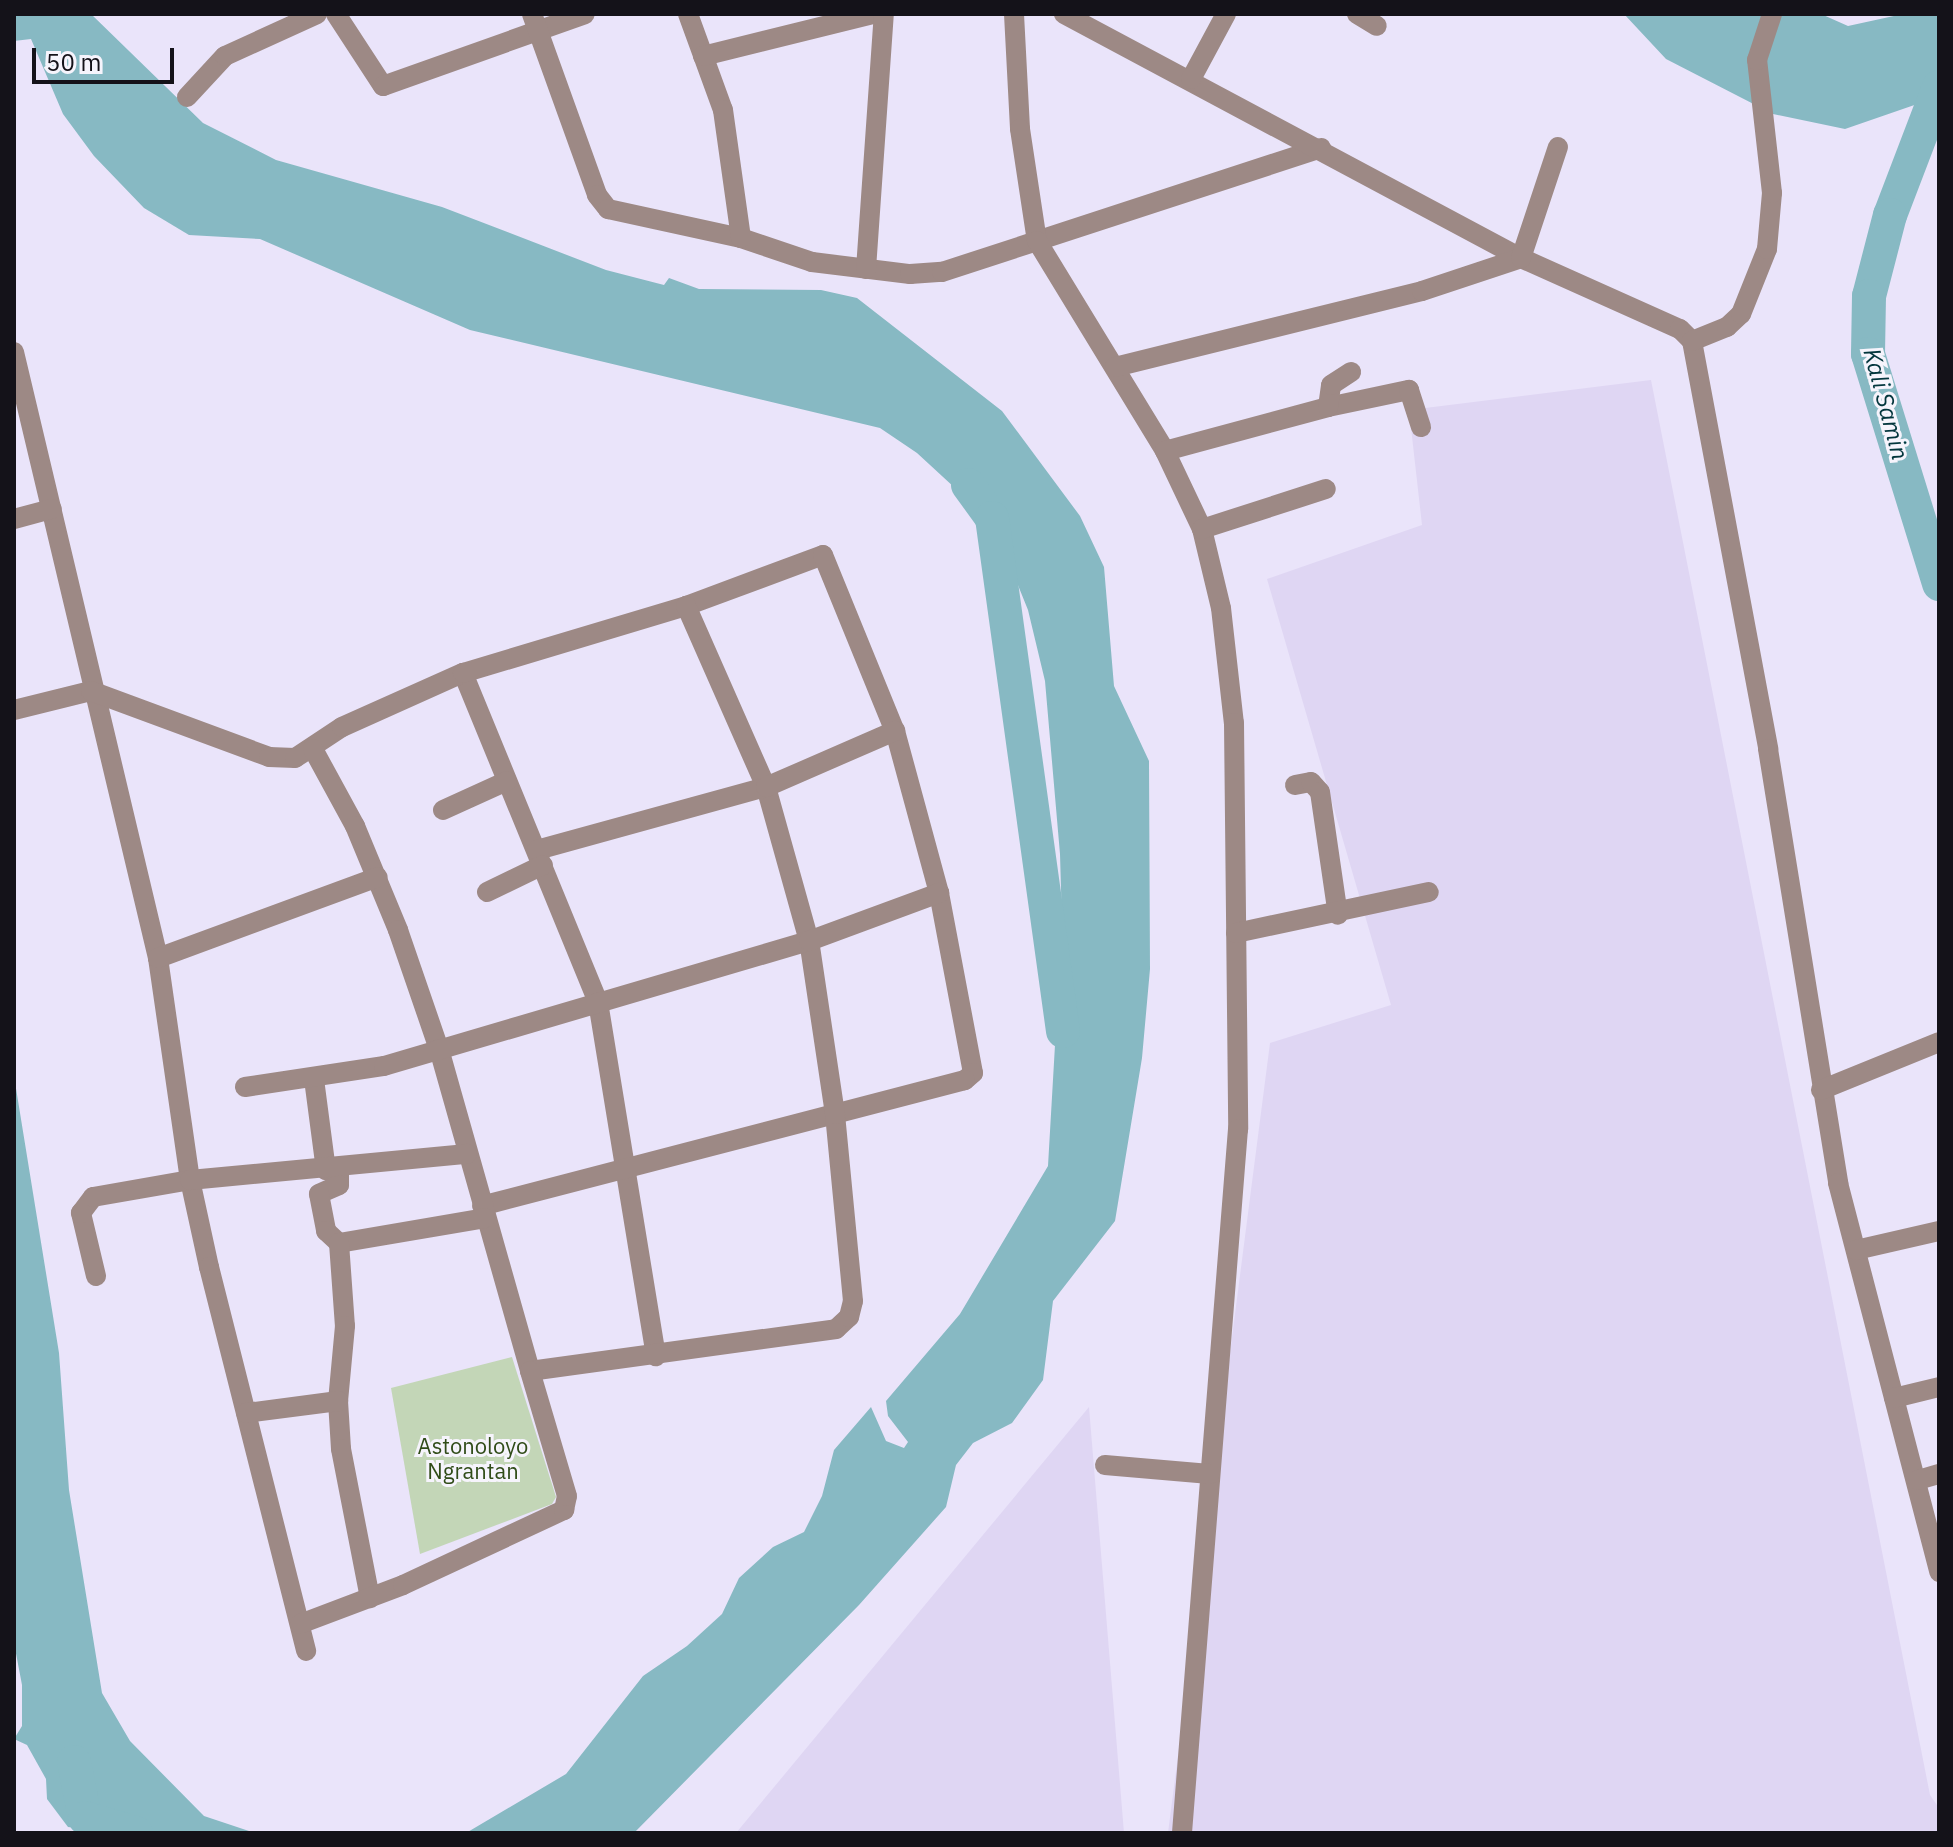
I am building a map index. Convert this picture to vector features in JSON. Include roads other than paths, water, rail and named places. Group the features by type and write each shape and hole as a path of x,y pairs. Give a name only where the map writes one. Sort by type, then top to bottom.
{"street":[{"path":"187,97 225,56 317,14"},
{"path":"336,14 383,86 535,21 585,14"},
{"path":"688,14 729,136 731,193 741,238"},
{"path":"703,56 873,14"},
{"path":"866,269 884,14"},
{"path":"1014,14 1020,129 1037,241 1165,451 1202,529 1221,608 1234,723 1238,1129 1182,1833"},
{"path":"1064,14 1321,148 1521,258 1680,329 1692,341 1768,749 1821,1090 1856,1250 1918,1480 1939,1572"},
{"path":"1191,79 1226,14"},
{"path":"1357,14 1377,26"},
{"path":"1692,341 1727,327 1741,314 1767,249 1772,193 1757,60 1772,14"},
{"path":"535,21 597,195 608,209 741,238 812,262 926,275 1321,148"},
{"path":"1521,258 1558,147"},
{"path":"1115,367 1422,291 1521,258"},
{"path":"14,352 91,691 158,958 190,1180 306,1651"},
{"path":"1328,407 1331,385 1351,372"},
{"path":"1165,451 1328,407 1409,390 1421,427"},
{"path":"1202,529 1326,489"},
{"path":"14,519 52,509"},
{"path":"14,710 91,691 269,757 295,758 342,727 463,673 686,606 823,555 895,731 939,893 973,1073 965,1080 627,1166 483,1212 339,1243"},
{"path":"530,1371 836,1329 849,1317 853,1301 835,1114 809,941 766,787 686,606"},
{"path":"463,673 598,1002 656,1356"},
{"path":"487,892 540,858 766,787 895,731"},
{"path":"300,1624 370,1598 564,1510 567,1496 483,1212 439,1049 378,877 313,749"},
{"path":"443,810 507,781"},
{"path":"1295,785 1311,782 1320,792 1338,915"},
{"path":"158,958 378,877"},
{"path":"1236,933 1338,915 1429,892"},
{"path":"245,1087 314,1079 439,1049 809,941 939,893"},
{"path":"1821,1090 1939,1042"},
{"path":"314,1079 339,1185 319,1194 326,1231 339,1243 345,1326 338,1401 347,1500 370,1598"},
{"path":"96,1276 83,1226 86,1202 106,1193 190,1180 333,1169 467,1154"},
{"path":"1856,1250 1939,1231"},
{"path":"1894,1398 1939,1387"},
{"path":"246,1413 338,1401"},
{"path":"1105,1465 1210,1474"},
{"path":"1918,1480 1939,1474"}],"waterway":[{"name":"Kali Samin","path":"1939,87 1890,215 1869,296 1868,354 1939,584"},
{"path":"968,485 992,518 1063,1031"},
{"path":"74,1762 85,1818 136,1833"}],"park label":[{"name":"Astonoloyo Ngrantan","path":"473,1458"}]}
